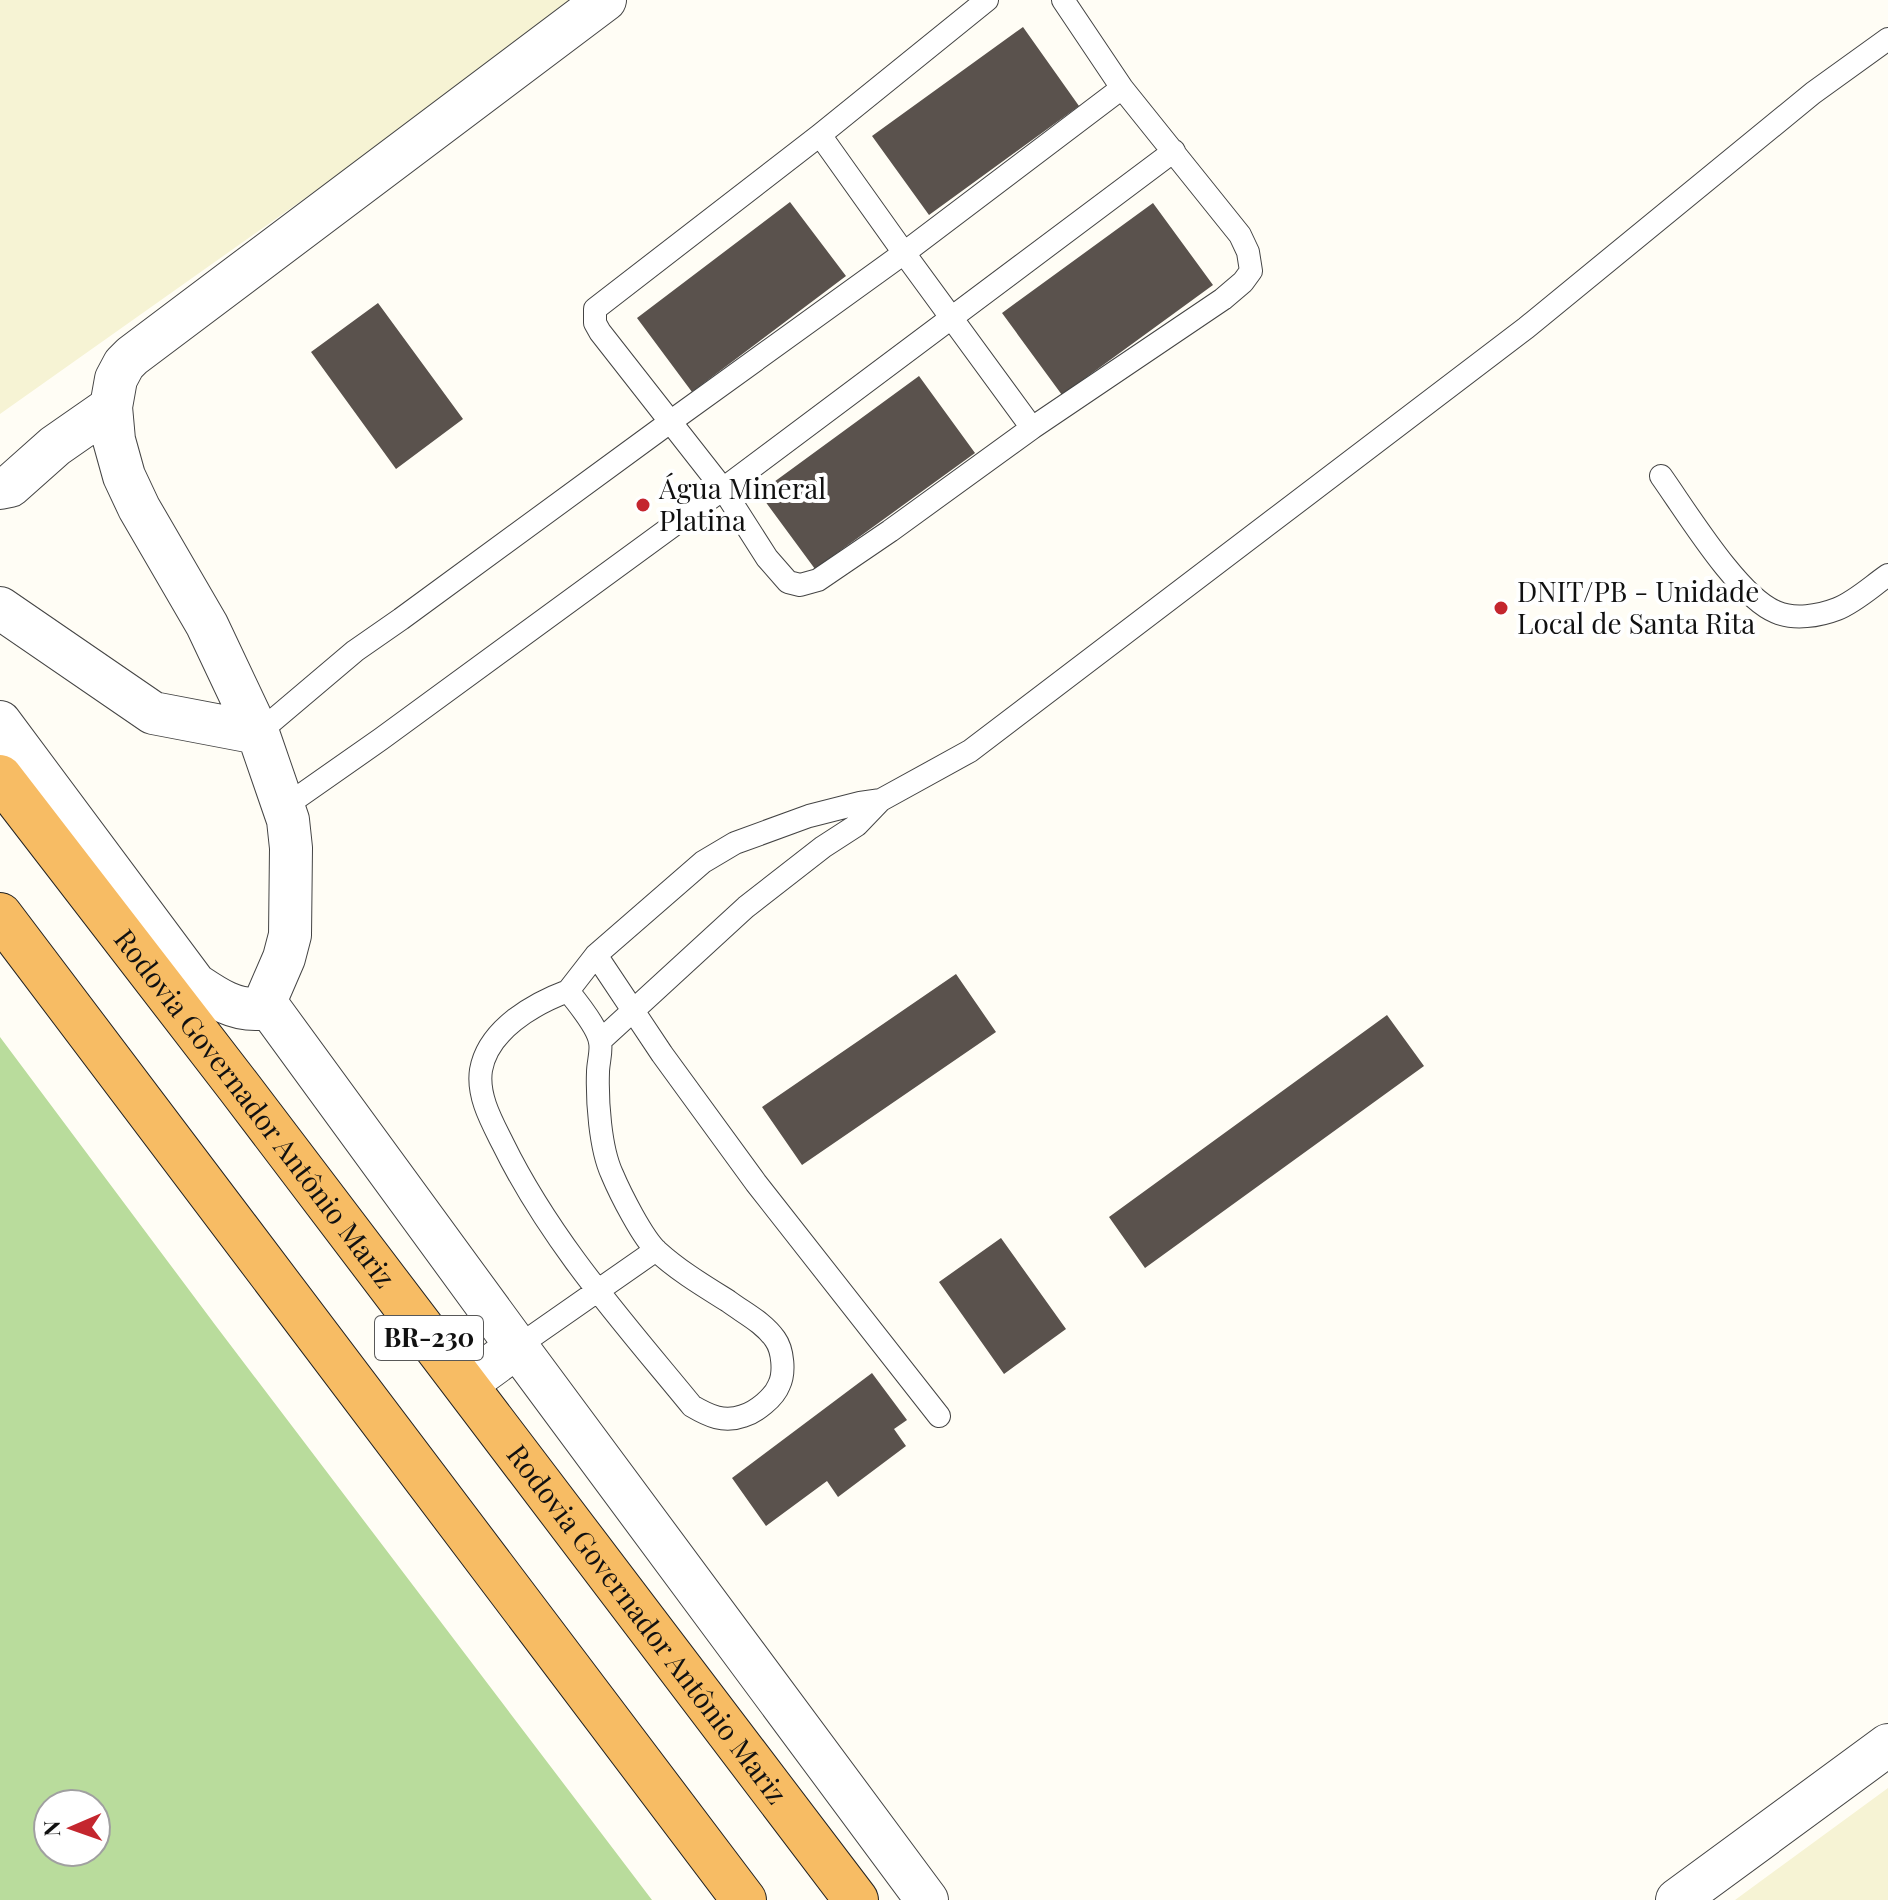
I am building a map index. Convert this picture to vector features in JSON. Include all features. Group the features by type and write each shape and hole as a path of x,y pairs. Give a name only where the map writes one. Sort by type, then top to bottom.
{"highway":[{"name":"Rodovia Governador Antônio Mariz","path":"0,777 856,1900"},
{"name":"BR-230","path":"0,915 744,1900"}],"street":[{"path":"0,722 195,984 234,1007 258,1009 265,1002 284,958 290,935 291,848 288,820 258,733 207,625 145,519 124,476 114,440 111,407 116,379 132,356 605,0"},
{"path":"0,488 10,486 55,446 111,407"},
{"path":"0,608 153,713 258,733"},
{"path":"265,1002 927,1900"},
{"path":"465,1385 517,1347"},
{"path":"1677,1900 1888,1745"}],"lane":[{"path":"987,0 820,135 595,309 595,323 600,332 723,489 767,558 788,582 800,585 818,580 1032,428 1223,299 1251,271 1248,252 1240,235 1122,88 1063,0"},
{"path":"600,1041 746,907 823,847 857,825 881,800 970,751 1526,328 1813,93 1888,39"},
{"path":"258,733 355,651 904,253 1122,88"},
{"path":"820,135 1032,428"},
{"path":"284,807 723,489 1174,151"},
{"path":"1661,476 1745,590 1776,613 1801,617 1838,609 1888,575"},
{"path":"568,991 600,1041 598,1101 603,1139 610,1170 630,1210 656,1250 758,1321 777,1341 784,1373 779,1388 746,1416 729,1420 707,1415 692,1406 597,1291 550,1226 492,1123 480,1080 482,1065 498,1035 525,1012 548,998 568,991 596,955 703,862 735,843 809,816 881,800"},
{"path":"596,955 756,1183 939,1416"},
{"path":"517,1347 656,1250"}],"shaded area":[{"path":"0,0 585,0 0,414"},
{"path":"1888,1788 1888,1900 1735,1900"}],"green space":[{"path":"0,1037 216,1326 652,1900 0,1900"}],"building":[{"path":"1023,27 1079,106 929,215 872,136"},
{"path":"790,202 846,276 692,392 637,318"},
{"path":"1153,203 1213,285 1062,395 1002,313"},
{"path":"378,303 463,419 396,469 311,352"},
{"path":"919,376 975,453 815,569 759,493"},
{"path":"956,974 996,1032 802,1165 762,1107"},
{"path":"1387,1015 1424,1066 1145,1268 1109,1217"},
{"path":"1001,1238 1066,1329 1004,1374 939,1282"},
{"path":"872,1373 907,1420 894,1429 906,1446 838,1497 827,1481 766,1526 732,1478"}],"place":[{"name":"Água Mineral Platina","path":"643,505"},
{"name":"DNIT/PB - Unidade Local de Santa Rita","path":"1501,608"}]}
